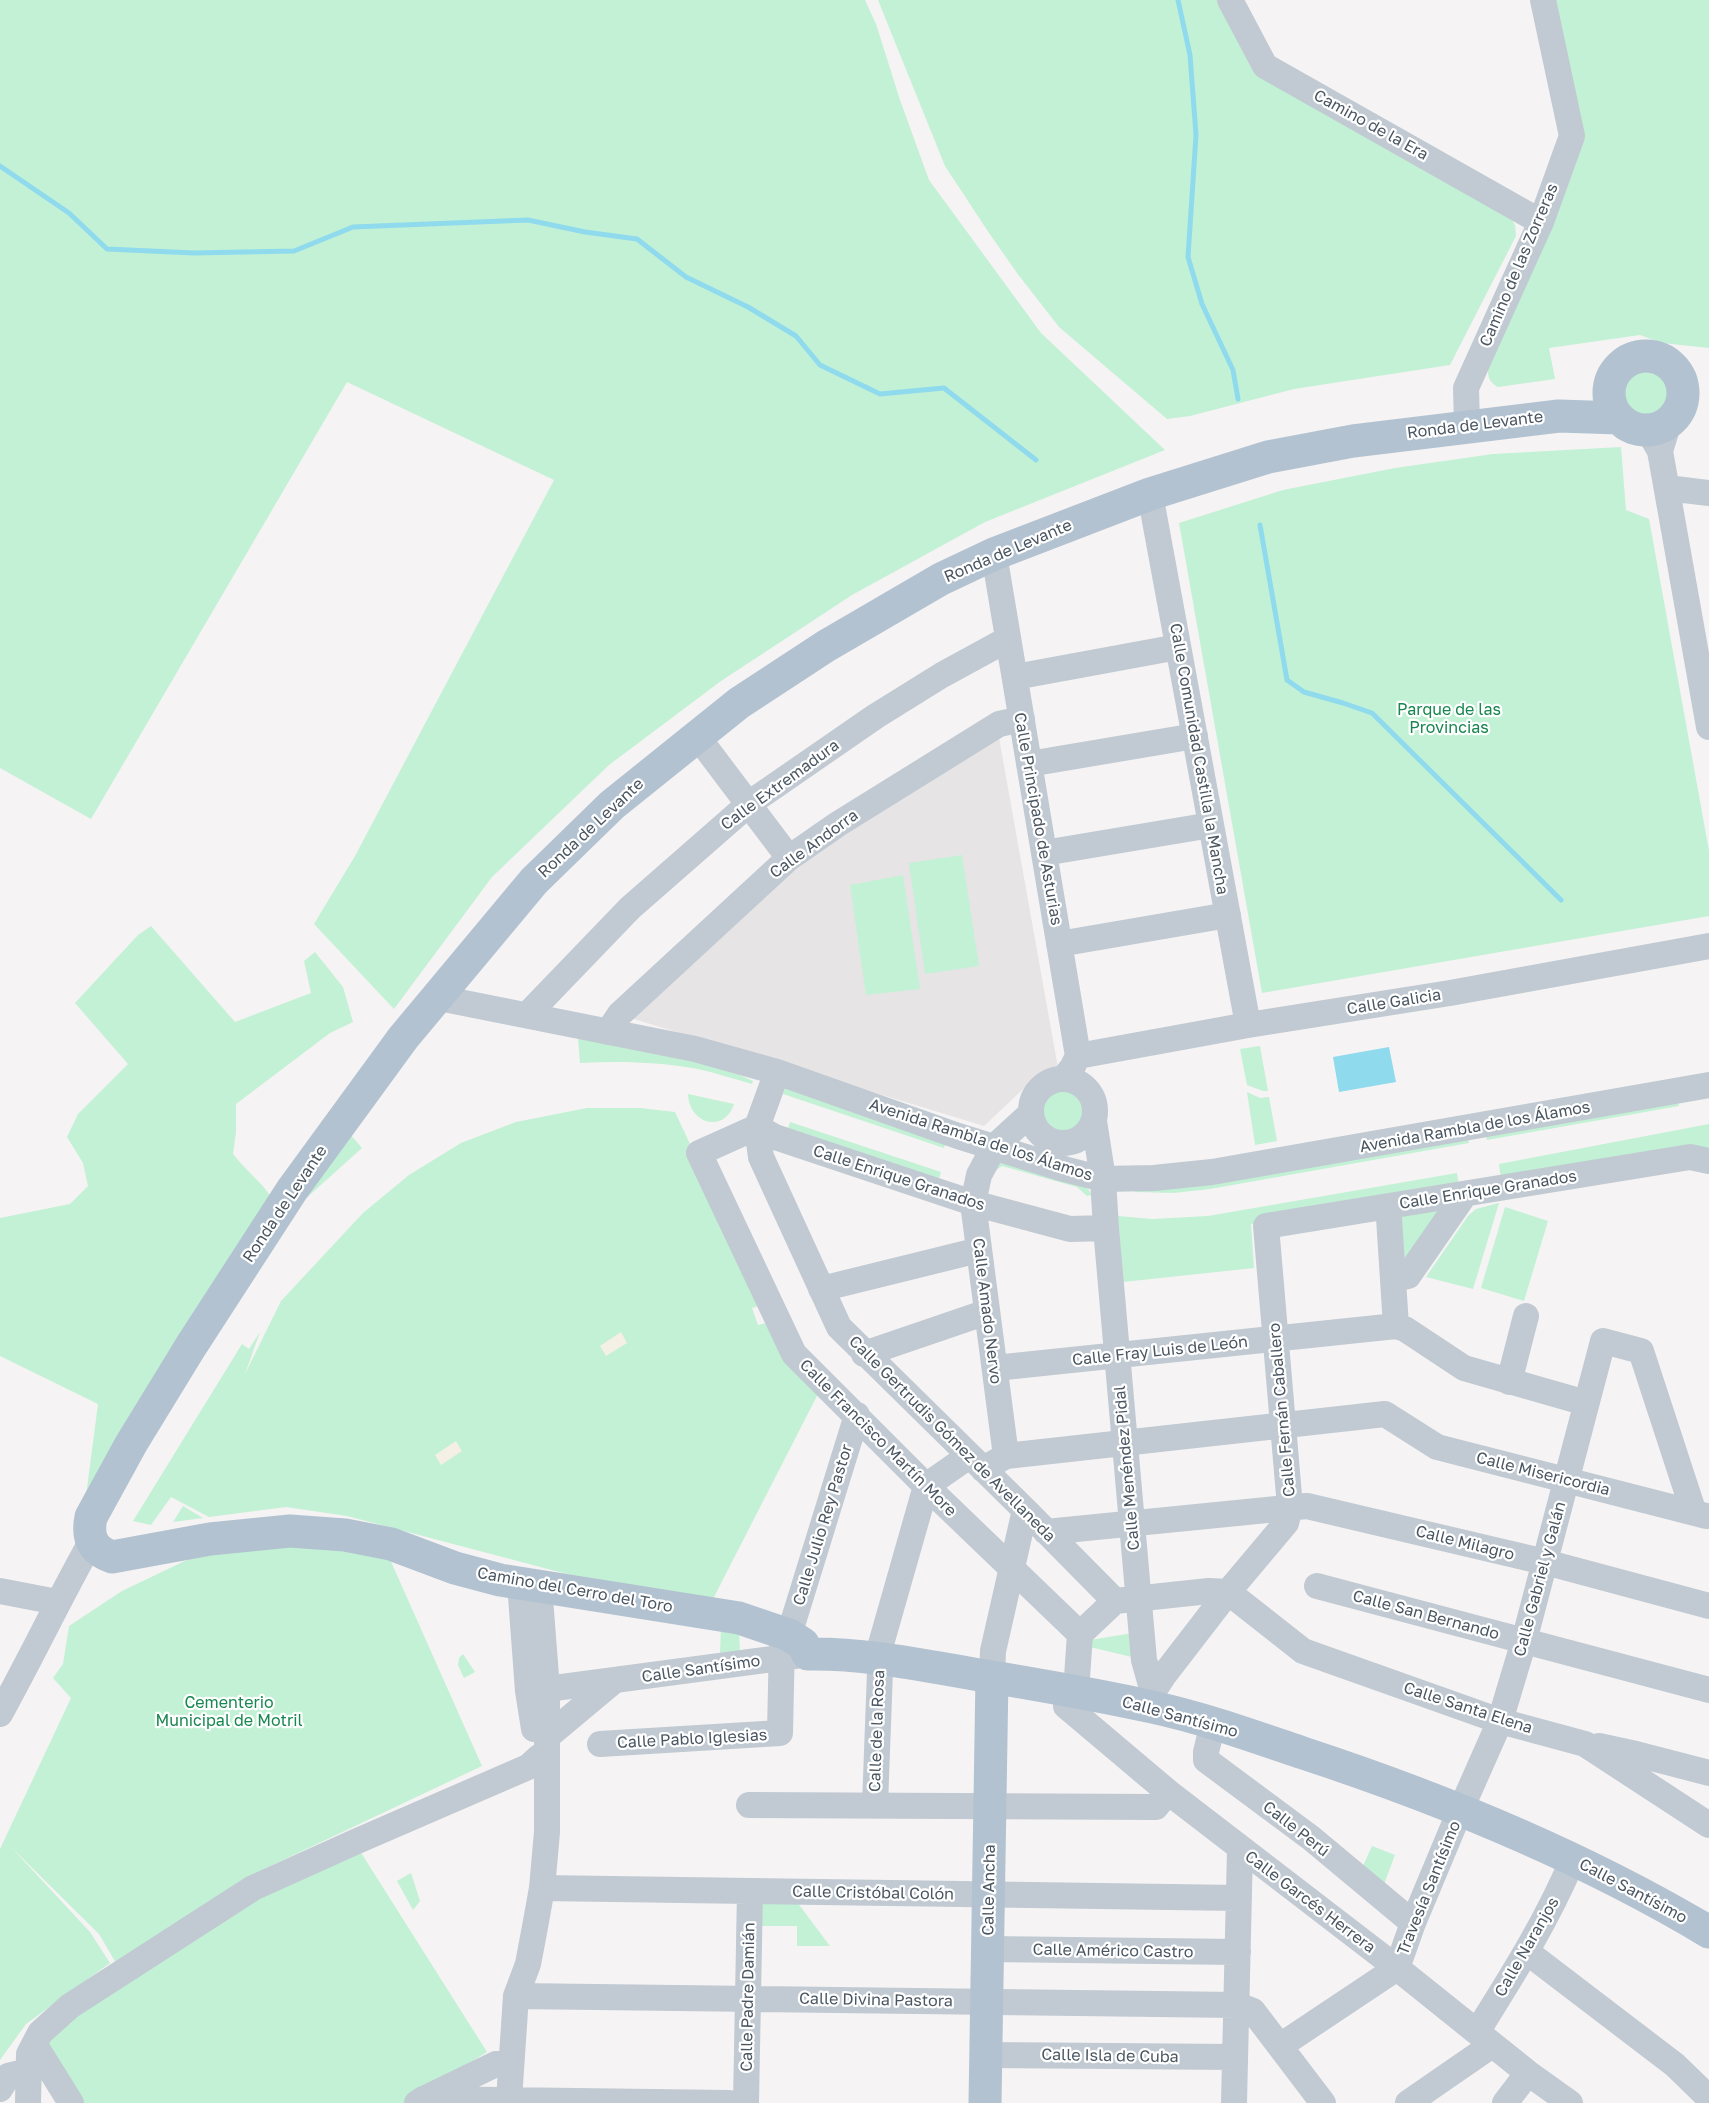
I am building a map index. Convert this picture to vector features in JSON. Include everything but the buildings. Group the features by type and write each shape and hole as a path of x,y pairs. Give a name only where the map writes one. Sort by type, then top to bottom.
{"main road":[{"name":"Ronda de Levante","path":"92,1540 89,1528 91,1517 131,1444 191,1346 292,1190 403,1038 534,881 612,805 739,703 826,646 940,579 994,554 1150,494 1268,457 1353,441 1467,425 1559,416 1672,412 1673,368 1663,360 1651,356 1627,361 1617,370 1611,381 1559,416"},
{"path":"1611,381 1610,401 1672,412"},
{"name":"Camino del Cerro del Toro","path":"92,1540 99,1552 111,1557 210,1539 290,1531 345,1535 391,1544 455,1568 500,1580 739,1618 789,1644"},
{"name":"Calle Santísimo","path":"789,1644 833,1654 880,1658 1071,1692 1153,1700 1461,1810 1573,1859 1709,1932"},
{"name":"Calle Ancha","path":"985,2103 992,1677"}],"street":[{"name":"Camino de la Era","path":"1230,0 1265,66 1541,222"},
{"name":"Camino de las Zorreras","path":"1467,425 1466,388 1541,222 1572,136 1542,0"},
{"path":"1672,412 1666,488 1709,727"},
{"path":"1666,488 1709,493"},
{"name":"Calle Comunidad Castilla la Mancha","path":"1150,494 1248,1025"},
{"name":"Calle Principado de Asturias","path":"994,554 1059,944 1089,1054"},
{"name":"Calle Extremadura","path":"527,1015 630,908 750,804 876,716 942,675 1008,639"},
{"path":"1014,677 1178,647"},
{"name":"Calle Andorra","path":"608,1032 620,1014 789,858 838,824 999,724 1022,720"},
{"path":"697,736 789,858"},
{"path":"1029,765 1195,736"},
{"path":"1044,854 1211,825"},
{"path":"1059,944 1228,915"},
{"name":"Calle Galicia","path":"1089,1054 1248,1025 1450,993 1709,946"},
{"name":"Avenida Rambla de los Álamos","path":"441,993 448,1000 695,1049 777,1072 994,1147 1103,1179 1154,1178 1212,1172 1709,1085"},
{"path":"1063,1079 1089,1054"},
{"path":"1089,1054 1089,1092 1095,1111 1094,1121 1103,1179 1106,1228"},
{"name":"Calle Gertrudis Gómez de Avellaneda","path":"777,1072 757,1127 761,1157 839,1327 1046,1532 1126,1600"},
{"path":"1089,1092 1073,1080 1052,1080 1036,1094 1031,1104 1030,1114 1040,1134 1049,1141 1060,1144 1072,1143 1082,1138 1090,1130 1094,1121"},
{"name":"Calle Amado Nervo","path":"1006,1456 973,1203 979,1174 994,1147 1030,1114"},
{"name":"Calle Francisco Martín More","path":"757,1127 699,1153 794,1354 926,1486 1080,1634"},
{"name":"Calle Enrique Granados","path":"757,1127 775,1137 973,1203 1070,1229 1106,1228"},
{"name":"Calle Enrique Granados","path":"1266,1226 1690,1157 1709,1161"},
{"path":"1393,1279 1407,1276 1464,1194"},
{"path":"1389,1218 1396,1326 1405,1329 1464,1368 1586,1403"},
{"name":"Calle Fernán Caballero","path":"1153,1700 1164,1675 1228,1592 1286,1523 1290,1507 1266,1226"},
{"name":"Calle Menéndez Pidal","path":"1106,1228 1132,1523 1126,1600 1153,1700"},
{"path":"820,1289 979,1250"},
{"path":"864,1354 987,1312"},
{"path":"1509,1382 1526,1316"},
{"name":"Calle Fray Luis de León","path":"995,1368 1396,1326"},
{"name":"Calle Gabriel y Galán","path":"1461,1810 1500,1721 1524,1641 1603,1341 1641,1351 1701,1515"},
{"name":"Calle Misericordia","path":"1282,1427 1385,1414 1437,1447 1701,1515"},
{"name":"Calle Julio Rey Pastor","path":"789,1644 857,1415"},
{"path":"926,1486 976,1462 1006,1456 1282,1427"},
{"name":"Calle de la Rosa","path":"875,1805 881,1644 926,1486"},
{"name":"Calle Milagro","path":"1046,1532 1307,1506 1545,1562 1709,1605"},
{"path":"992,1677 993,1651 1025,1510"},
{"name":"Ronda de Levante","path":"0,1714 57,1602 92,1540"},
{"path":"509,2100 516,1996 528,1964 542,1888 547,1832 545,1750 547,1689 530,1584"},
{"path":"530,1584 528,1691 545,1750"},
{"name":"Calle San Bernando","path":"1317,1586 1709,1690"},
{"path":"0,1591 57,1602"},
{"path":"1071,1692 1080,1634 1126,1600 1209,1591 1228,1592"},
{"name":"Calle Santa Elena","path":"1228,1592 1303,1651 1500,1721 1585,1743 1709,1825"},
{"name":"Calle Santísimo","path":"547,1689 615,1680 789,1644"},
{"name":"Calle Pablo Iglesias","path":"600,1744 780,1733 789,1644"},
{"path":"28,2103 29,2054 40,2033 70,2006 253,1888 528,1767 615,1680"},
{"name":"Calle Garcés Herrera","path":"1071,1692 1066,1706 1168,1792 1397,1968 1528,2073 1570,2103"},
{"name":"Calle Perú","path":"1213,1723 1206,1760 1311,1838 1413,1923"},
{"path":"1585,1743 1709,1773"},
{"path":"749,1805 1156,1807 1168,1792"},
{"name":"Travesía Santísimo","path":"1280,2046 1397,1968 1413,1923 1461,1810"},
{"path":"1234,2103 1240,1849"},
{"name":"Calle Naranjos","path":"1408,2103 1485,2039 1527,1952 1554,1903 1573,1859"},
{"name":"Calle Cristóbal Colón","path":"542,1888 1239,1898"},
{"name":"Calle Padre Damián","path":"746,2103 750,1892"},
{"name":"Calle Américo Castro","path":"988,1949 1238,1952"},
{"path":"1527,1952 1675,2065 1709,2098"},
{"name":"Calle Divina Pastora","path":"516,1996 1237,2005"},
{"path":"1237,2005 1253,2011 1323,2103"},
{"path":"35,2045 71,2103"},
{"name":"Calle Isla de Cuba","path":"986,2055 1235,2057"},
{"path":"420,2101 496,2064 511,2065"},
{"path":"0,2089 8,2076 29,2071"},
{"path":"1504,2103 1528,2073"},
{"path":"420,2101 729,2103"}],"shaded area":[{"path":"998,732 1058,1068 1036,1077 984,1126 624,1016 816,843"}],"green space":[{"path":"0,0 865,0 876,24 929,180 1041,333 1165,450 985,522 852,595 721,681 609,765 492,877 394,1009 314,924 355,856 554,480 347,382 91,819 0,768"},
{"path":"878,0 1217,0 1256,70 1508,213 1515,225 1516,236 1450,365 1294,389 1190,416 1167,419 1059,327 989,233 945,166"},
{"path":"1554,0 1709,0 1709,348 1662,343 1640,335 1549,348 1555,379 1498,387 1489,378 1488,365 1564,178"},
{"path":"1645,366 1664,373 1672,387 1669,403 1656,418 1636,417 1625,408 1623,401 1622,386 1625,378 1635,368"},
{"name":"Parque de las Provincias","path":"1621,447 1626,510 1649,519 1709,851 1709,916 1262,993 1179,523 1283,490 1395,468 1493,454"},
{"path":"962,855 979,966 925,974 909,863"},
{"path":"903,875 920,989 866,995 850,885"},
{"path":"151,926 235,1022 311,993 304,961 315,952 343,987 353,1022 330,1033 236,1104 233,1154 273,1200 86,1496 98,1404 0,1356 0,1218 70,1204 88,1186 83,1163 67,1137 78,1114 128,1064 75,1003 138,935"},
{"path":"578,1038 690,1059 733,1072 753,1081 752,1084 698,1069 668,1065 624,1062 580,1063"},
{"path":"1260,1046 1268,1091 1247,1085 1240,1049"},
{"path":"786,1086 946,1142 944,1148 783,1094"},
{"path":"1063,1088 1079,1095 1086,1111 1079,1127 1063,1134 1047,1127 1040,1111 1047,1095"},
{"path":"1247,1092 1260,1098 1269,1097 1277,1141 1255,1145"},
{"path":"688,1094 734,1104 723,1119 708,1122 694,1112"},
{"path":"1678,1102 1679,1106 1487,1140 1486,1136"},
{"path":"587,1108 640,1108 675,1112 765,1304 752,1308 758,1325 774,1321 820,1390 713,1599 567,1574 347,1516 286,1507 209,1517 171,1497 151,1525 133,1521 242,1344 249,1349 260,1332 245,1374 281,1301 363,1213 409,1175 461,1143 516,1122"},
{"path":"790,1122 941,1172 937,1185 786,1134"},
{"path":"1709,1124 1709,1153 1501,1179 1499,1164"},
{"path":"349,1133 362,1148 303,1201"},
{"path":"1468,1139 1469,1143 1210,1189 1173,1193 1135,1192 1135,1189"},
{"path":"1000,1160 1081,1184 1092,1195 1087,1196 1077,1187 1002,1166 995,1171"},
{"path":"1457,1173 1459,1187 1251,1224 1254,1268 1123,1282 1118,1216 1152,1219 1208,1216"},
{"path":"1499,1203 1473,1289 1426,1277 1468,1216 1476,1209"},
{"path":"1436,1207 1438,1212 1404,1260 1398,1214"},
{"path":"1505,1207 1548,1221 1524,1301 1481,1288"},
{"path":"183,1506 203,1518 173,1522"},
{"name":"Cementerio Municipal de Motril","path":"302,1542 388,1555 482,1766 243,1879 116,1963 99,1934 11,1847 90,1932 110,1963 26,2024 0,2060 0,1849 71,1698 53,1678 63,1664 69,1626 122,1591 193,1557"},
{"path":"721,1628 739,1630 740,1651 720,1653"},
{"path":"1133,1633 1136,1658 1090,1647 1090,1640"},
{"path":"463,1654 475,1672 464,1678 458,1665 459,1658"},
{"path":"1372,1846 1395,1855 1383,1887 1363,1866"},
{"path":"358,1848 487,2052 404,2103 76,2103 39,2043 126,1976 255,1896"},
{"path":"411,1873 420,1901 413,1910 397,1881"},
{"path":"760,1902 797,1902 830,1946 797,1946 797,1926 760,1926"}],"sand":[{"path":"621,1332 627,1343 606,1356 600,1346"},
{"path":"456,1441 462,1451 441,1465 435,1455"}],"water":[{"path":"1389,1047 1396,1082 1339,1092 1333,1057"}],"waterway":[{"path":"1178,0 1190,55 1196,135 1188,257 1202,304 1233,370 1238,399"},
{"path":"0,166 69,213 107,249 194,253 294,251 353,227 528,220 585,232 637,239 686,277 748,307 796,336 820,365 880,394 944,388 1036,460"},
{"path":"1260,525 1287,680 1304,692 1372,713 1561,900"}]}
